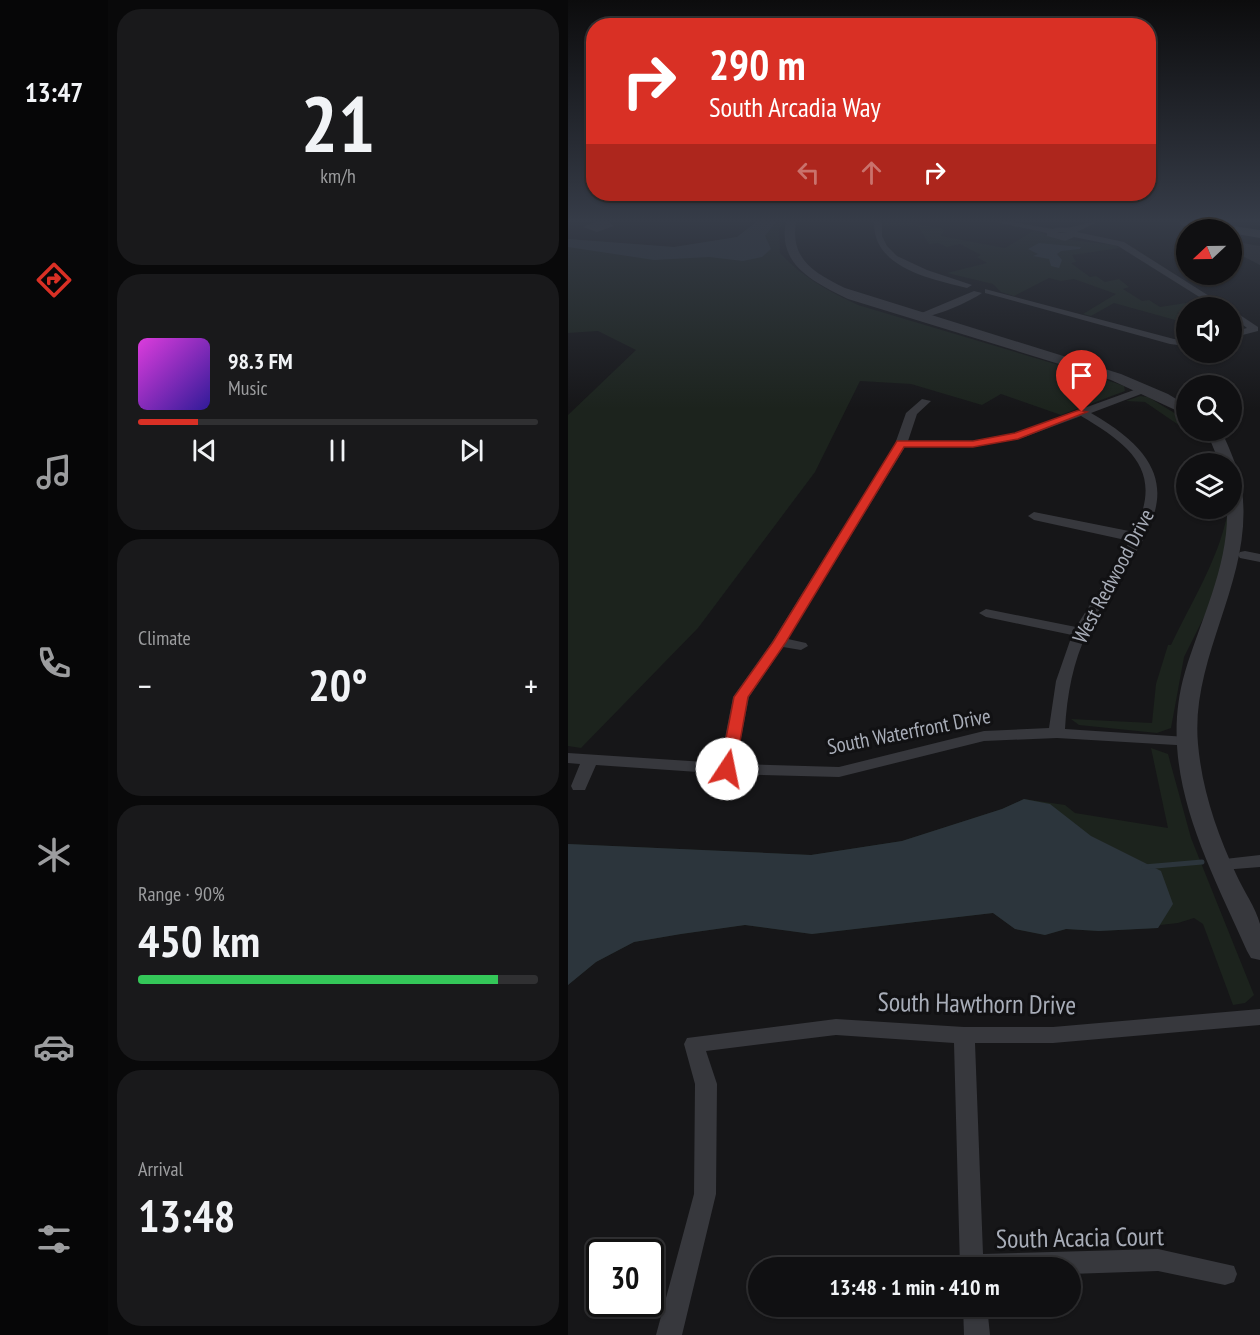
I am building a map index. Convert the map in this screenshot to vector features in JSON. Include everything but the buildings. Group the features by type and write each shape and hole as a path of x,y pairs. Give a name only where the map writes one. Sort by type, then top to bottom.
{"street":[{"path":"832,284 852,296 1082,366 1145,389 1176,406"},
{"path":"958,284 966,287"},
{"path":"914,316 966,287 983,284"},
{"path":"914,316 926,315 983,292 990,287 986,284"},
{"path":"1186,284 1206,297"},
{"path":"983,292 1176,341"},
{"path":"1242,320 1255,329 1242,332"},
{"path":"901,444 973,444 1018,436 1145,389"},
{"path":"727,769 741,697 779,642 901,444 912,412 926,401"},
{"name":"West Redwood Drive","path":"1057,733 1059,699 1081,632 1137,537 1152,505 1153,490 1149,475 1133,448 1121,437 1082,412"},
{"path":"1222,441 1240,462 1254,506 1253,556 1196,669 1189,703 1188,742 1198,803 1260,951"},
{"path":"1034,516 1137,537"},
{"path":"986,613 1081,632"},
{"path":"779,642 801,646"},
{"name":"South Waterfront Drive","path":"568,758 727,769 839,772 984,736 1057,733 1188,742"},
{"path":"579,786 589,761"},
{"path":"1222,864 1260,861"},
{"name":"South Hawthorn Drive","path":"669,1335 705,1194 706,1084 694,1044 836,1027 964,1035 1053,1035 1260,1017"},
{"path":"964,1035 972,1257"},
{"name":"South Acacia Court","path":"1081,1263 1158,1260 1225,1274"},
{"path":"976,1317 977,1335"}],"shaded area":[{"path":"568,284 818,284 858,305 1092,375 1124,386 1125,391 1061,415 1001,394 982,405 911,384 860,381 815,472 698,628 581,748 568,746 568,415 636,350 598,331 568,333"},
{"path":"993,284 1037,284 1014,296 1001,292"},
{"path":"1089,284 1126,284 1129,287 1123,289 1142,301 1149,300 1160,307 1176,305 1176,320 1114,303 1091,316 1083,314 1116,294"},
{"path":"1140,396 1148,397 1176,414 1176,423 1145,402 1126,401"},
{"path":"1226,519 1238,519 1217,591 1184,657 1171,728 1157,733 1079,725 1071,719 1152,723 1156,684 1168,645 1171,645 1203,582"},
{"path":"1151,748 1168,754 1191,838 1254,995 1245,1003 1233,1005 1203,924 1194,918 1160,925 1158,928 1099,931 1066,929 1045,935 1015,929 993,913 812,934 745,925 634,942 596,962 568,985 568,844 811,855 902,841 1002,809 1024,799 1065,805 1075,813 1168,828"},
{"path":"1024,799 1050,804 1091,836 1161,871 1173,904 1158,928 1099,931 1066,929 1045,935 1015,929 993,913 812,934 745,925 634,942 596,962 568,985 568,844 811,855 902,841 1002,809"}],"waterway":[{"path":"1144,867 1202,862"}],"route":[{"path":"727,769 741,697 779,642 901,444 973,444 1018,436 1082,412"}]}
